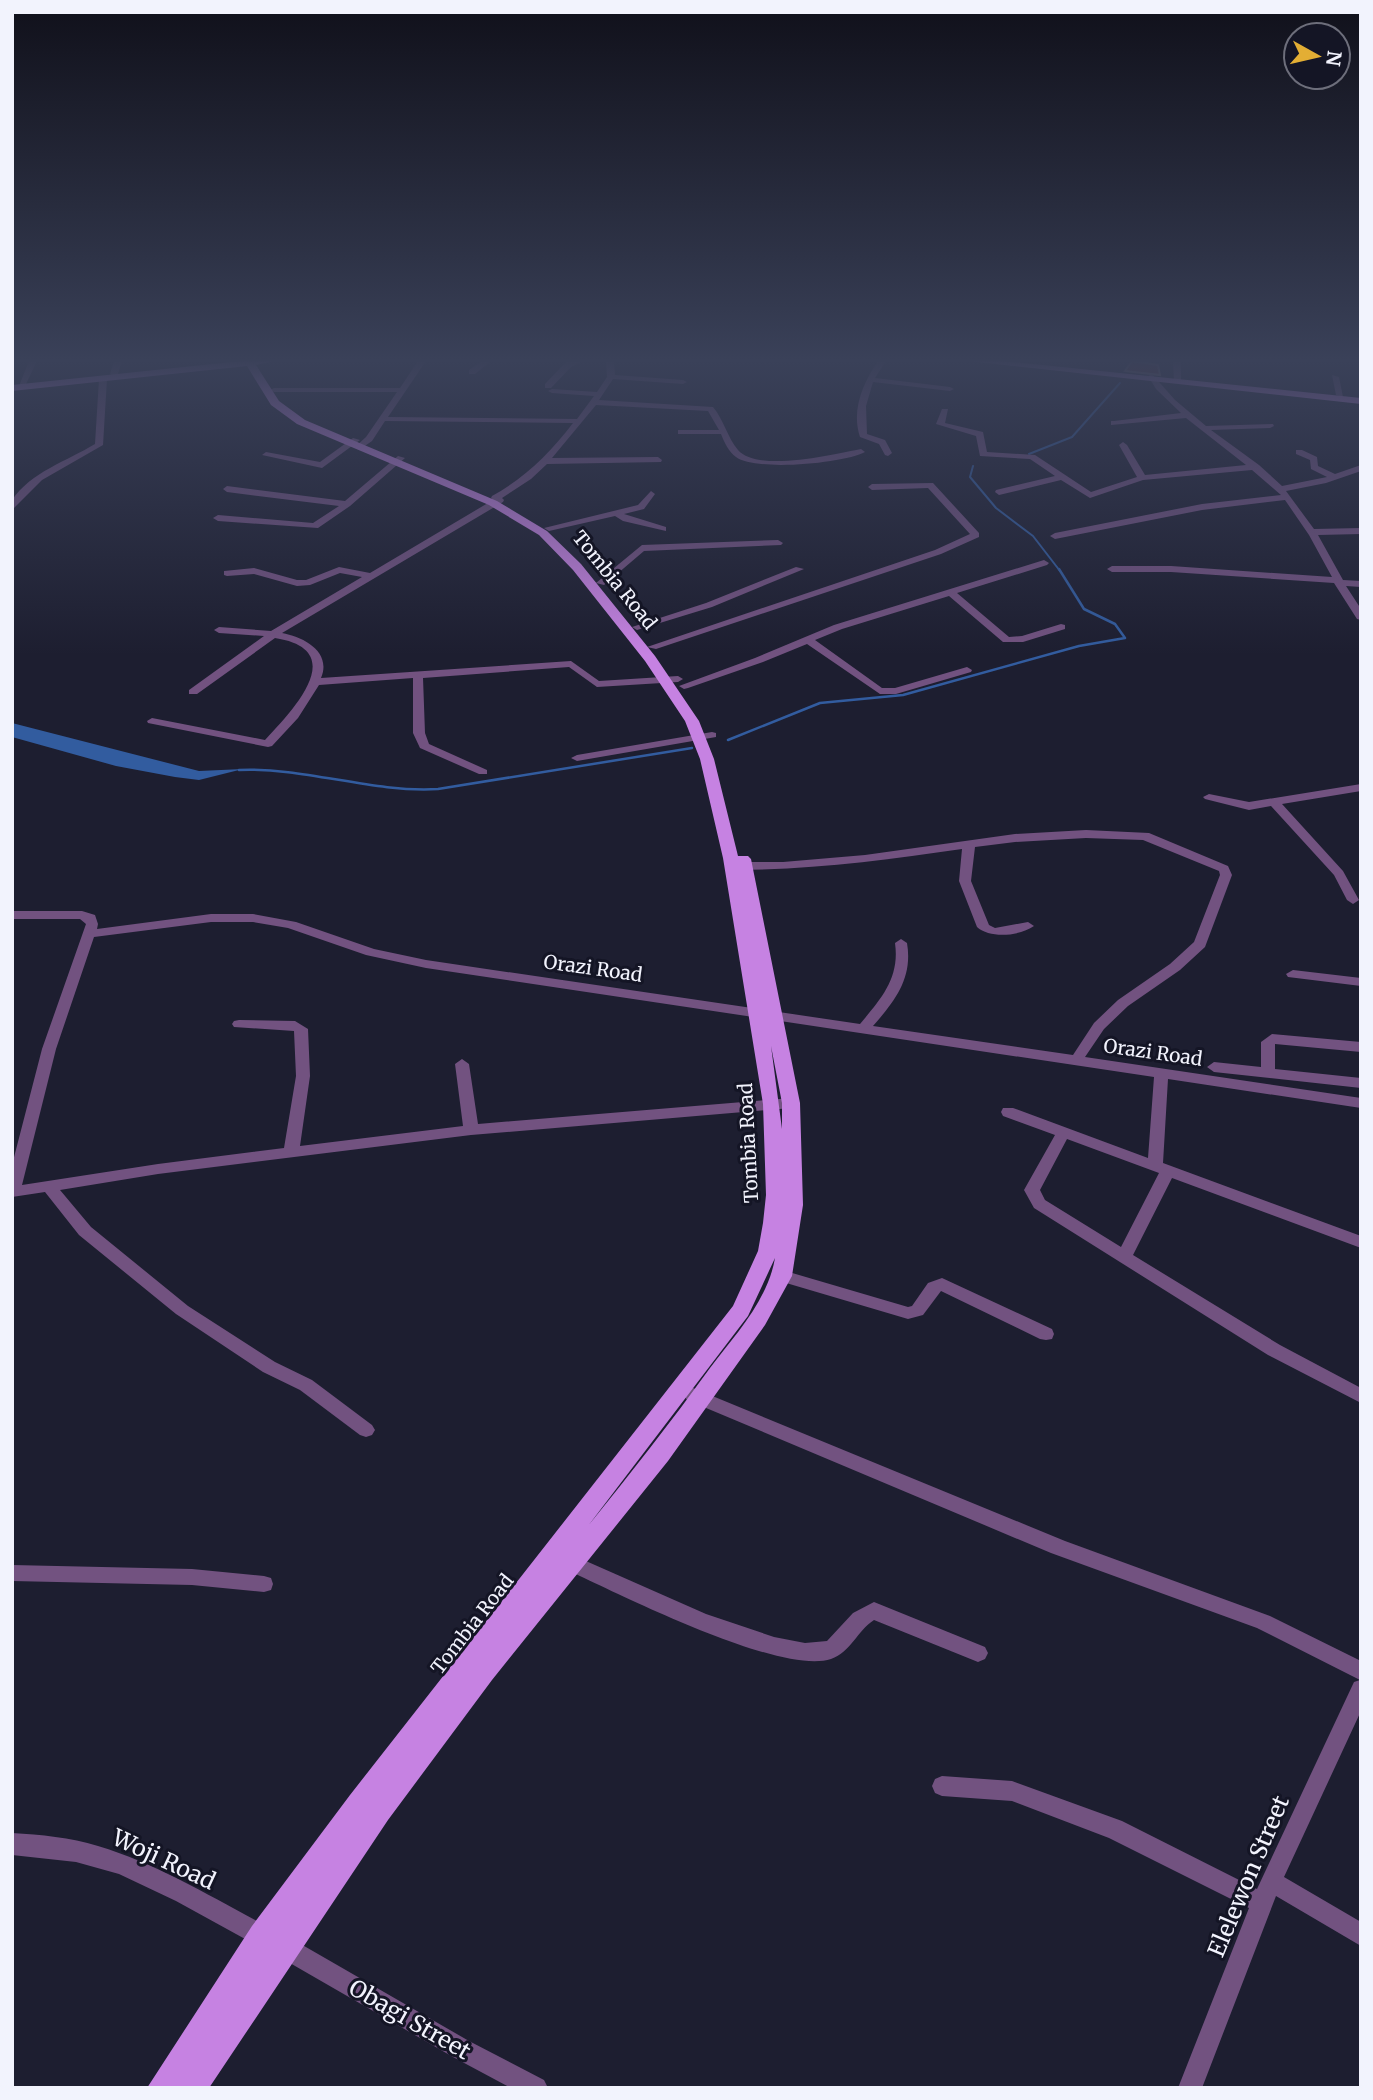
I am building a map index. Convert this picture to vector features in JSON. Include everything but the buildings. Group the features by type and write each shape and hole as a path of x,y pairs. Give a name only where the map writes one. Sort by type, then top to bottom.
{"main road":[{"name":"Tombia Road","path":"191,2088 379,1811 570,1562 660,1454 758,1319 782,1276 793,1205 767,1013 739,866 706,736 681,701 676,682 637,627 569,546 549,528 496,500 399,460"},
{"name":"Tombia Road","path":"496,500 556,544 676,682"},
{"name":"Tombia Road","path":"162,2088 262,1936 359,1804 682,1391 741,1310 768,1251 776,1195 781,1104"}],"street":[{"path":"12,507 16,498 35,482 75,459"},
{"path":"287,459 322,464 330,459"},
{"path":"747,459 758,462 806,459"},
{"path":"1035,459 1091,496 1142,478 1255,467"},
{"path":"1131,459 1142,478"},
{"path":"1245,459 1283,493 1361,617"},
{"path":"1314,459 1314,467 1334,477"},
{"path":"218,518 307,527 322,523 399,460"},
{"path":"193,692 276,632 524,482 544,461 658,460"},
{"path":"1055,536 1283,493 1361,468"},
{"path":"999,492 1062,477"},
{"path":"652,647 938,552 976,534 930,485 872,487"},
{"path":"227,489 347,504"},
{"path":"549,528 641,507 651,494"},
{"path":"618,514 626,519 663,529"},
{"path":"1310,533 1361,531"},
{"path":"601,583 642,548 778,543"},
{"path":"315,682 571,664 597,684 676,682 759,660 807,639 1044,563"},
{"path":"637,627 709,605 799,569"},
{"path":"1112,569 1171,569 1361,584"},
{"path":"227,573 254,571 297,583 307,583 339,570 372,576"},
{"path":"950,592 1007,639 1023,639 1061,627"},
{"path":"152,721 268,744 304,705 320,667 320,656 302,641 276,632 219,630"},
{"path":"807,639 880,691 896,691 967,670"},
{"path":"418,674 419,733 424,746 483,772"},
{"path":"577,758 706,736"},
{"path":"1209,797 1249,806 1361,788"},
{"path":"1273,801 1339,874 1353,900"},
{"path":"739,866 865,859 1057,835 1135,835 1226,871 1200,944 1175,967 1123,1003 1099,1026 1076,1061"},
{"path":"969,845 965,881 983,927 993,932 1028,926"},
{"path":"12,915 82,915 90,918 92,924 49,1049 13,1192 291,1152 471,1130 781,1104"},
{"name":"Orazi Road","path":"89,934 211,918 253,918 291,925 371,952 426,964 1361,1103"},
{"path":"863,1029 897,985 904,962 901,943"},
{"path":"1293,974 1361,982"},
{"path":"239,1024 295,1026 301,1029 305,1060 302,1097 291,1152"},
{"path":"1268,1073 1268,1042 1272,1039 1361,1047"},
{"path":"462,1064 471,1130"},
{"path":"1214,1067 1361,1083"},
{"path":"1124,1257 1161,1169 1161,1073"},
{"path":"1009,1112 1361,1242"},
{"path":"1063,1133 1032,1190 1033,1196 1049,1212 1274,1350 1361,1396"},
{"path":"48,1185 85,1231 182,1310 258,1360 306,1385 366,1430"},
{"path":"782,1276 908,1312 917,1311 934,1287 942,1284 1046,1334"},
{"path":"682,1391 1058,1547 1263,1622 1361,1671"},
{"path":"570,1562 709,1625 784,1649 809,1653 832,1649 839,1646 856,1620 874,1611 978,1653"},
{"path":"12,1573 192,1577 264,1584"},
{"name":"Elelewon Street","path":"1190,2088 1271,1881 1361,1689"},
{"path":"942,1786 1012,1791 1101,1824 1262,1903"},
{"name":"Woji Road","path":"12,1844 50,1846 97,1856 139,1872 286,1948"},
{"path":"1271,1881 1361,1935"},
{"name":"Obagi Street","path":"286,1948 461,2049 536,2088"}],"water":[{"path":"12,723 199,771 243,769 199,780 116,766 12,737"}],"waterway":[{"path":"973,466 970,477 996,508 1033,536 1060,571"},
{"path":"728,740 820,703 903,695 1079,646 1125,638 1115,624 1084,609 1059,569"},
{"path":"239,770 289,772 388,787 438,789 692,748"}]}
